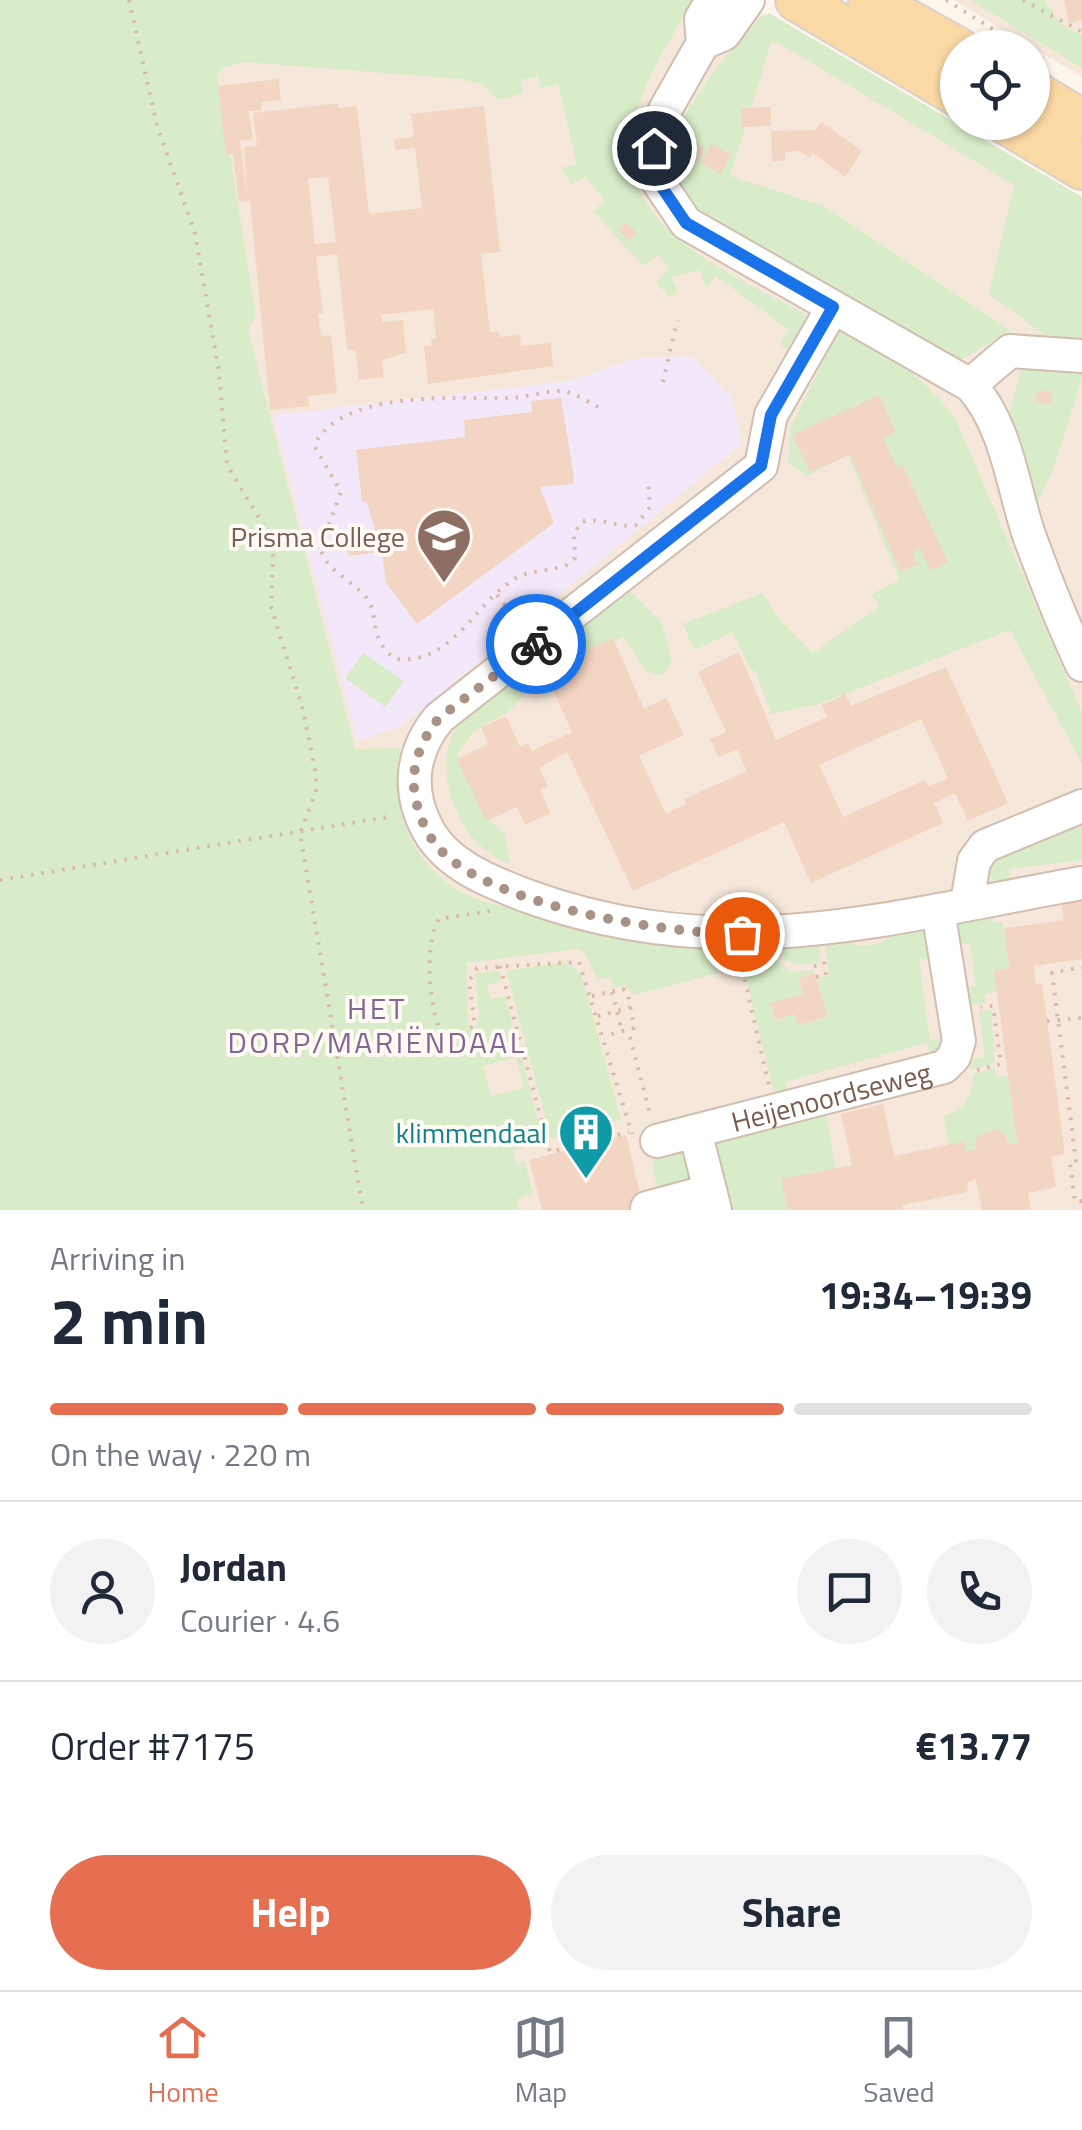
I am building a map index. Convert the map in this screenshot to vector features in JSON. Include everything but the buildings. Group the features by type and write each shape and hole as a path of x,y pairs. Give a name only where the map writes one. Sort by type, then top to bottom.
{"main road":[{"path":"797,0 940,84"},
{"path":"870,0 940,39"},
{"path":"1050,101 1082,120"},
{"path":"1035,140 1082,168"}],"street":[{"path":"712,0 701,19 702,43 664,110 654,148 655,177 686,223 970,385 984,400 997,428 1028,533 1082,664"},
{"path":"702,43 724,34 748,0"},
{"path":"833,307 771,415 761,466 439,718 417,754 414,787 418,812 436,845 455,862 512,890 612,921 742,934 818,931 1082,883"},
{"path":"970,385 1010,351 1058,351 1082,356"},
{"name":"Heijenoordseweg","path":"712,1200 696,1131 944,1066 954,1057 959,1040 953,907 974,860 985,846 1082,806"},
{"path":"641,1140 696,1131"},
{"path":"647,1208 712,1200"}],"path":[{"path":"129,0 157,126 195,233 218,372 227,465 262,523 273,556 271,607 303,710 316,774 316,792 300,833 363,1210"},
{"path":"946,0 994,30"},
{"path":"1023,0 1082,32"},
{"path":"663,382 677,320"},
{"path":"598,406 563,392 527,397 416,399 328,424 315,443 342,488 320,548 338,577 366,597 376,638 385,652 405,660 440,648 525,574 568,564 575,558 574,534 581,522 605,520 626,527 646,518 648,479"},
{"path":"497,595 534,645"},
{"path":"0,880 418,812"},
{"path":"500,966 550,1153 641,1140 579,962 500,966 470,972 475,1026 448,1036 440,1031 433,996 432,932 439,919 502,910 512,890"},
{"path":"816,977 826,975 818,931"},
{"path":"742,934 740,968 774,1109"},
{"path":"814,966 824,965"},
{"path":"1082,967 1052,973 1076,1162 1070,1163 1075,1202 1082,1201"},
{"path":"612,992 622,1031"},
{"path":"592,996 628,993 634,1028 603,1036"},
{"path":"598,1016 632,1008"},
{"path":"1047,1022 1082,1018"},
{"path":"630,1037 646,1099"}],"shaded area":[{"path":"139,0 740,0 940,116 940,140 982,140 1082,198 1082,1210 476,1210"},
{"path":"953,0 1082,0 1082,77 1050,58 1050,30 1003,30"},
{"name":"Prisma College","path":"691,356 732,398 741,444 400,727 357,741 273,415 570,381 632,359"}],"green space":[{"path":"0,0 692,0 638,108 632,161 641,193 660,221 686,245 809,316 787,349 780,344 789,330 716,276 706,288 700,270 671,277 678,291 669,297 656,282 669,269 658,255 643,266 593,211 605,201 585,176 571,185 562,168 577,164 558,84 541,89 538,76 521,80 523,93 498,100 483,85 462,79 246,62 224,67 217,74 256,316 248,329 355,749 400,748 398,791 408,831 429,866 463,893 556,917 736,945 735,969 634,995 625,986 614,987 610,977 598,979 584,952 575,949 467,963 468,1019 473,1034 479,1016 475,974 499,970 501,981 487,985 491,999 505,996 544,1141 513,1151 516,1163 525,1161 533,1194 517,1199 519,1210 0,1210","holes":["516,1057 524,1088 491,1096 483,1066"]},
{"path":"970,0 1045,0 1061,24 1082,35 1082,68 1050,49 1050,30 1019,30"},
{"path":"769,13 940,114 940,140 985,140 1082,197 1082,342 1043,334 989,294 1014,185 780,44 771,43 730,176 824,206 1010,330 963,359 944,357 700,215 672,173 674,131 715,69 760,18"},
{"path":"840,328 918,378 956,420 1082,713 1082,764 1010,630 819,704 771,714 755,670 751,671 733,632 694,650 683,624 762,593 780,620 813,653 880,606 871,594 899,580 848,455 807,476 788,463 790,428"},
{"path":"1034,363 1082,368 1082,379 1054,467 1033,513 1008,420 1020,372"},
{"path":"628,589 662,623 672,661 662,676 646,671 624,637 544,667 537,659"},
{"path":"363,653 404,681 385,707 345,678"},
{"path":"521,670 523,696 507,712 474,732 458,753 485,817 505,834 510,864 492,855 462,823 447,781 447,759 461,720"},
{"path":"1082,818 1082,860 1009,869 1010,885 990,878 988,866 993,852"},
{"path":"992,907 994,923 1003,922 1009,968 995,971 997,991 985,994 986,1003 962,1006 959,990 976,986 970,943 953,946 957,923"},
{"path":"926,927 936,957 919,960 930,1040 947,1038 934,1059 926,1043 785,1082 790,1098 776,1101 744,970 744,960 756,955 755,944 774,943 777,960 791,972 815,973 798,978 803,994 770,1003 775,1020 795,1014 799,1025 828,1017 817,978 829,975 824,940 845,937 859,946 882,943 892,929"},
{"path":"818,940 821,962 798,965 785,960 778,942"},
{"path":"564,962 581,973 621,1120 551,1139 506,971"},
{"path":"991,1010 995,1063 971,1070 969,1060 985,1057 979,1011"},
{"path":"995,1068 997,1077 1008,1076 1017,1143 1009,1144 1004,1133 996,1130 977,1136 975,1149 966,1151 964,1142 949,1145 943,1116 967,1101 973,1074"},
{"path":"826,1114 836,1168 782,1179 788,1210 724,1210 714,1144"},
{"path":"685,1152 694,1183 657,1189 652,1160"}],"way so far":[{"path":"536,644 439,718 427,733 417,754 414,787 418,812 436,845 455,862 512,890 578,912 663,929 742,934"}],"place":[{"name":"Prisma College","path":"444,585"},
{"name":"klimmendaal","path":"586,1181"}],"district":[{"name":"HET DORP/MARIËNDAAL","path":"377,1025"}],"route":[{"path":"536,644 761,466 771,415 833,307 686,223 655,177 654,148"}]}
